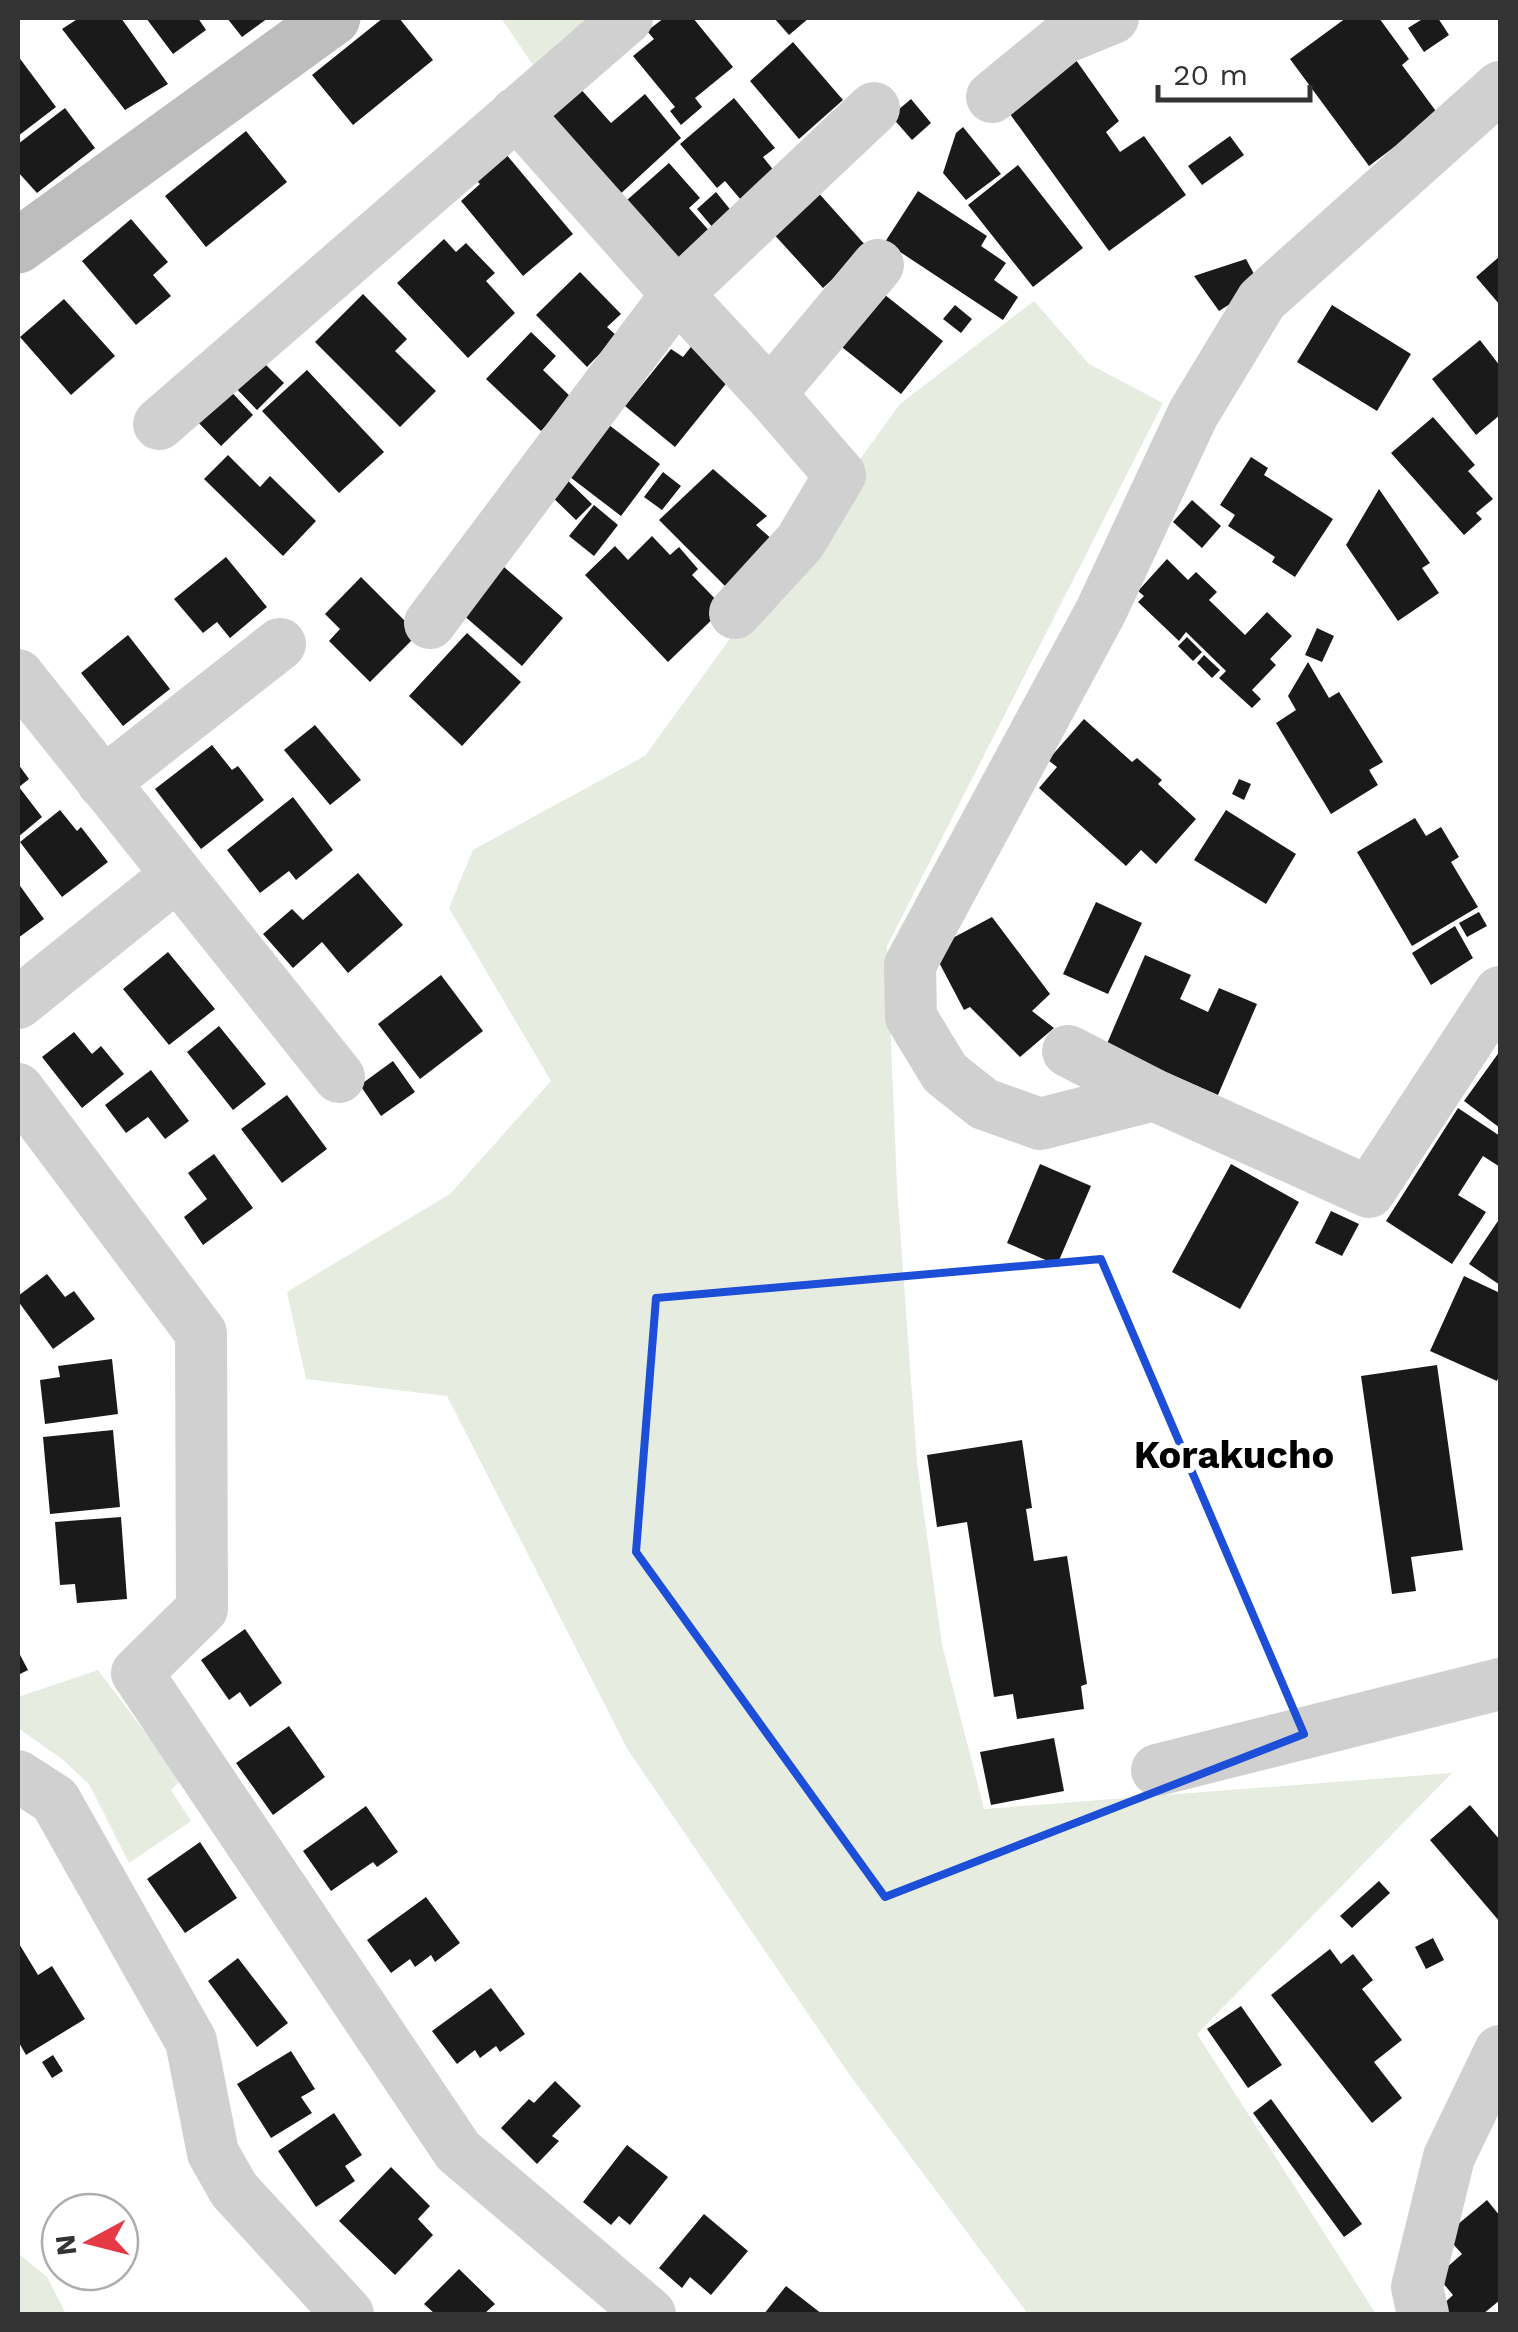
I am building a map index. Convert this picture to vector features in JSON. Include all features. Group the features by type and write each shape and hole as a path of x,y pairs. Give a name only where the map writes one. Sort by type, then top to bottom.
{"street":[{"path":"18,246 333,18"},
{"path":"159,424 627,18"},
{"path":"992,97 1064,38 1113,18"},
{"path":"1154,1095 1040,1124 984,1104 945,1073 912,1016 910,965 1102,610 1194,414 1262,300 1500,87"},
{"path":"430,623 677,294 874,108"},
{"path":"516,114 840,475 800,542 734,612"},
{"path":"770,394 878,265"},
{"path":"103,783 280,644"},
{"path":"18,675 339,1078"},
{"path":"18,1002 177,875"},
{"path":"1068,1050 1154,1095 1369,1192 1500,992"},
{"path":"18,1089 202,1333 202,1609 137,1672 458,2151 650,2314"},
{"path":"1157,1770 1500,1684"},
{"path":"18,1776 55,1800 191,2040 213,2153 234,2190 348,2314"},
{"path":"1423,2314 1416,2287 1449,2157 1500,2051"}],"highlighted area":[{"path":"1101,1259 1304,1734 885,1897 636,1552 656,1298"}],"shaded area":[{"path":"501,18 592,18 535,68"},
{"path":"1034,301 1089,364 1163,403 887,946 897,1187 917,1463 942,1645 984,1809 1452,1773 1197,2034 1376,2314 1028,2314 849,2074 628,1750 447,1396 306,1379 287,1292 450,1194 551,1081 449,908 473,850 645,756 900,404"},
{"path":"98,1670 181,1780 171,1790 191,1821 129,1863 89,1784 18,1728 18,1697"},
{"path":"18,2253 40,2271 40,2292 55,2292 66,2314 18,2314"}],"building":[{"path":"79,18 121,18 168,84 125,110 62,29"},
{"path":"146,18 198,18 206,30 173,54"},
{"path":"227,18 268,18 242,37"},
{"path":"383,18 399,18 433,60 353,125 312,75"},
{"path":"664,18 693,18 733,67 695,98 702,107 681,125 670,111 675,107 633,56 654,39 647,31"},
{"path":"774,18 809,18 789,35"},
{"path":"1346,18 1379,18 1409,59 1402,65 1438,114 1369,166 1290,59"},
{"path":"1424,18 1438,18 1449,35 1424,52 1408,28"},
{"path":"793,42 843,100 799,139 750,81"},
{"path":"1071,53 1119,121 1106,132 1120,152 1144,136 1186,195 1109,251 1002,103"},
{"path":"18,56 56,107 18,136"},
{"path":"578,86 611,123 645,94 681,138 617,197 545,115"},
{"path":"734,98 775,148 763,157 775,172 741,200 725,181 717,188 680,144"},
{"path":"911,99 931,123 912,140 891,116"},
{"path":"65,108 95,148 37,193 18,172 18,144"},
{"path":"963,127 1001,174 966,200 943,173 956,133"},
{"path":"246,131 287,182 206,247 165,196"},
{"path":"1230,136 1244,155 1202,185 1188,166"},
{"path":"505,153 573,234 523,276 461,201 480,184 475,179"},
{"path":"669,163 700,198 689,208 712,234 672,269 618,208"},
{"path":"1018,165 1083,248 1033,287 968,205"},
{"path":"815,189 867,247 823,288 770,230"},
{"path":"918,191 987,236 981,246 1006,263 994,280 1018,297 1003,320 885,242"},
{"path":"716,192 733,213 714,229 697,209"},
{"path":"131,219 168,262 153,275 171,296 136,325 82,261"},
{"path":"444,239 456,252 466,243 495,273 486,281 515,313 468,358 397,283"},
{"path":"1500,256 1500,305 1476,277"},
{"path":"1246,259 1260,285 1219,311 1194,276"},
{"path":"580,272 621,314 607,327 617,336 587,367 536,315"},
{"path":"880,291 943,341 901,394 838,344"},
{"path":"363,294 407,339 395,351 436,391 400,427 315,342"},
{"path":"64,299 115,356 71,395 20,337"},
{"path":"955,305 972,319 961,333 943,319"},
{"path":"1332,305 1411,354 1377,411 1297,362"},
{"path":"531,332 556,356 543,370 572,398 541,431 486,379"},
{"path":"1480,340 1500,366 1500,415 1476,435 1432,379"},
{"path":"694,343 733,375 675,447 625,406 671,349 683,357"},
{"path":"257,356 284,383 257,410 231,383"},
{"path":"307,370 384,452 339,493 262,411"},
{"path":"225,385 253,415 221,446 193,417"},
{"path":"1433,417 1475,465 1468,471 1493,499 1476,513 1482,519 1464,535 1391,453"},
{"path":"609,425 660,464 621,516 570,477"},
{"path":"228,455 260,487 270,476 316,521 283,556 204,479"},
{"path":"1251,457 1268,468 1264,475 1333,519 1295,577 1272,562 1275,557 1228,526 1235,515 1220,505"},
{"path":"713,469 767,516 756,525 775,542 729,590 659,520"},
{"path":"663,472 681,486 662,510 644,497"},
{"path":"563,476 592,504 576,520 547,492"},
{"path":"1379,489 1430,563 1422,568 1439,593 1398,621 1346,545"},
{"path":"1192,500 1221,526 1202,548 1173,522"},
{"path":"594,505 618,525 594,556 569,536"},
{"path":"652,536 670,555 679,547 698,569 692,575 724,608 668,662 585,575 615,546 628,560"},
{"path":"226,557 267,607 230,638 217,622 203,633 174,599"},
{"path":"1167,559 1188,580 1196,572 1217,592 1209,600 1245,635 1267,612 1292,636 1270,659 1276,665 1252,690 1261,699 1252,708 1219,678 1226,671 1186,632 1179,641 1138,602 1144,596 1138,591"},
{"path":"504,567 563,618 522,666 462,614"},
{"path":"361,577 418,634 370,682 329,641 340,629 325,614"},
{"path":"1317,628 1334,636 1322,662 1305,655"},
{"path":"467,633 521,682 462,746 409,696"},
{"path":"128,635 170,689 123,726 81,673"},
{"path":"1187,637 1202,652 1193,661 1178,646"},
{"path":"1204,655 1220,670 1212,678 1197,663"},
{"path":"1308,662 1329,698 1339,692 1383,762 1369,770 1378,785 1331,814 1276,723 1296,710 1288,696"},
{"path":"1084,719 1132,762 1137,758 1162,780 1158,784 1196,819 1156,864 1141,850 1126,866 1039,788 1057,767 1048,760"},
{"path":"315,725 361,780 330,805 284,750"},
{"path":"212,745 232,770 238,766 264,800 201,849 155,789"},
{"path":"18,764 29,779 19,787 42,817 18,837"},
{"path":"1239,779 1251,784 1244,800 1232,794"},
{"path":"293,797 333,850 296,880 289,871 260,893 227,850"},
{"path":"60,810 77,831 81,827 108,862 62,897 20,842"},
{"path":"1226,810 1296,854 1266,904 1194,860"},
{"path":"1415,818 1426,836 1441,827 1459,857 1451,862 1478,907 1412,946 1357,852"},
{"path":"358,873 403,925 348,973 322,942 293,968 263,934 292,909 303,920"},
{"path":"18,883 44,919 18,938"},
{"path":"1096,902 1142,923 1108,994 1063,974"},
{"path":"1479,912 1487,926 1467,937 1459,923"},
{"path":"992,917 1050,994 1032,1011 1054,1028 1020,1057 970,1007 964,1010 932,949"},
{"path":"1455,926 1473,958 1431,985 1412,953"},
{"path":"168,952 215,1009 169,1045 123,989"},
{"path":"1145,955 1191,975 1180,999 1208,1012 1219,988 1257,1004 1218,1095 1106,1046"},
{"path":"441,975 483,1031 420,1079 378,1024"},
{"path":"219,1026 266,1084 233,1110 187,1052"},
{"path":"74,1032 92,1054 101,1046 124,1074 82,1108 42,1057"},
{"path":"1500,1051 1500,1128 1464,1101"},
{"path":"393,1061 415,1092 381,1116 360,1085"},
{"path":"151,1070 189,1121 165,1139 148,1117 126,1133 105,1105"},
{"path":"287,1095 327,1149 282,1183 241,1129"},
{"path":"1458,1108 1500,1136 1500,1167 1483,1156 1458,1195 1486,1212 1452,1264 1386,1221"},
{"path":"214,1154 253,1208 203,1245 184,1217 207,1199 188,1173"},
{"path":"1040,1164 1091,1186 1057,1265 1007,1243"},
{"path":"1231,1164 1299,1202 1240,1309 1172,1272"},
{"path":"1331,1211 1359,1224 1342,1256 1315,1243"},
{"path":"1500,1218 1500,1285 1469,1264"},
{"path":"47,1274 65,1297 74,1291 95,1319 53,1349 18,1301 18,1296"},
{"path":"1464,1276 1500,1293 1497,1381 1430,1351"},
{"path":"112,1359 118,1414 45,1424 40,1380 60,1377 58,1366"},
{"path":"1437,1365 1463,1550 1411,1557 1416,1591 1392,1594 1361,1376"},
{"path":"113,1430 120,1507 50,1514 43,1437"},
{"path":"1022,1440 1032,1508 1026,1509 1034,1561 1067,1556 1087,1684 1081,1686 1084,1709 1017,1719 1013,1694 994,1697 967,1522 937,1527 927,1455"},
{"path":"121,1517 127,1599 77,1603 75,1584 60,1585 55,1522"},
{"path":"245,1629 282,1683 250,1707 240,1692 229,1700 201,1660"},
{"path":"18,1651 28,1670 18,1675"},
{"path":"289,1726 325,1777 273,1815 236,1763"},
{"path":"1054,1738 1064,1791 991,1805 980,1752"},
{"path":"1470,1805 1500,1840 1500,1922 1430,1840"},
{"path":"366,1806 398,1852 377,1867 373,1862 331,1891 303,1851"},
{"path":"200,1842 237,1898 185,1933 147,1879"},
{"path":"1379,1881 1390,1893 1352,1928 1340,1916"},
{"path":"426,1897 460,1943 435,1962 431,1955 415,1967 410,1959 391,1973 367,1940"},
{"path":"1433,1938 1444,1960 1426,1969 1415,1947"},
{"path":"18,1942 38,1975 52,1966 85,2019 26,2055 18,2041"},
{"path":"1330,1949 1341,1964 1353,1954 1373,1980 1362,1989 1402,2040 1374,2062 1402,2098 1372,2123 1271,1995"},
{"path":"238,1958 288,2023 257,2047 208,1981"},
{"path":"491,1988 525,2034 500,2052 496,2046 480,2058 475,2050 457,2064 432,2031"},
{"path":"1241,2006 1282,2065 1248,2088 1207,2029"},
{"path":"291,2051 315,2089 301,2097 312,2113 271,2138 237,2084"},
{"path":"53,2055 63,2071 52,2078 42,2062"},
{"path":"555,2081 581,2106 552,2136 559,2141 537,2164 501,2128 529,2099 534,2103"},
{"path":"1271,2099 1362,2224 1344,2237 1253,2113"},
{"path":"334,2113 362,2155 345,2166 355,2181 316,2207 278,2151"},
{"path":"627,2145 668,2177 630,2225 619,2216 611,2225 583,2202"},
{"path":"391,2167 430,2206 418,2219 433,2235 395,2275 339,2221"},
{"path":"1487,2200 1500,2216 1500,2300 1483,2314 1446,2314 1440,2307 1453,2295 1437,2276 1462,2254 1445,2235"},
{"path":"704,2214 748,2251 711,2295 690,2277 682,2288 659,2268"},
{"path":"459,2269 495,2304 484,2314 435,2314 424,2304"},
{"path":"786,2286 822,2314 764,2314"}],"district":[{"name":"Korakucho","path":"1234,1455"}]}
